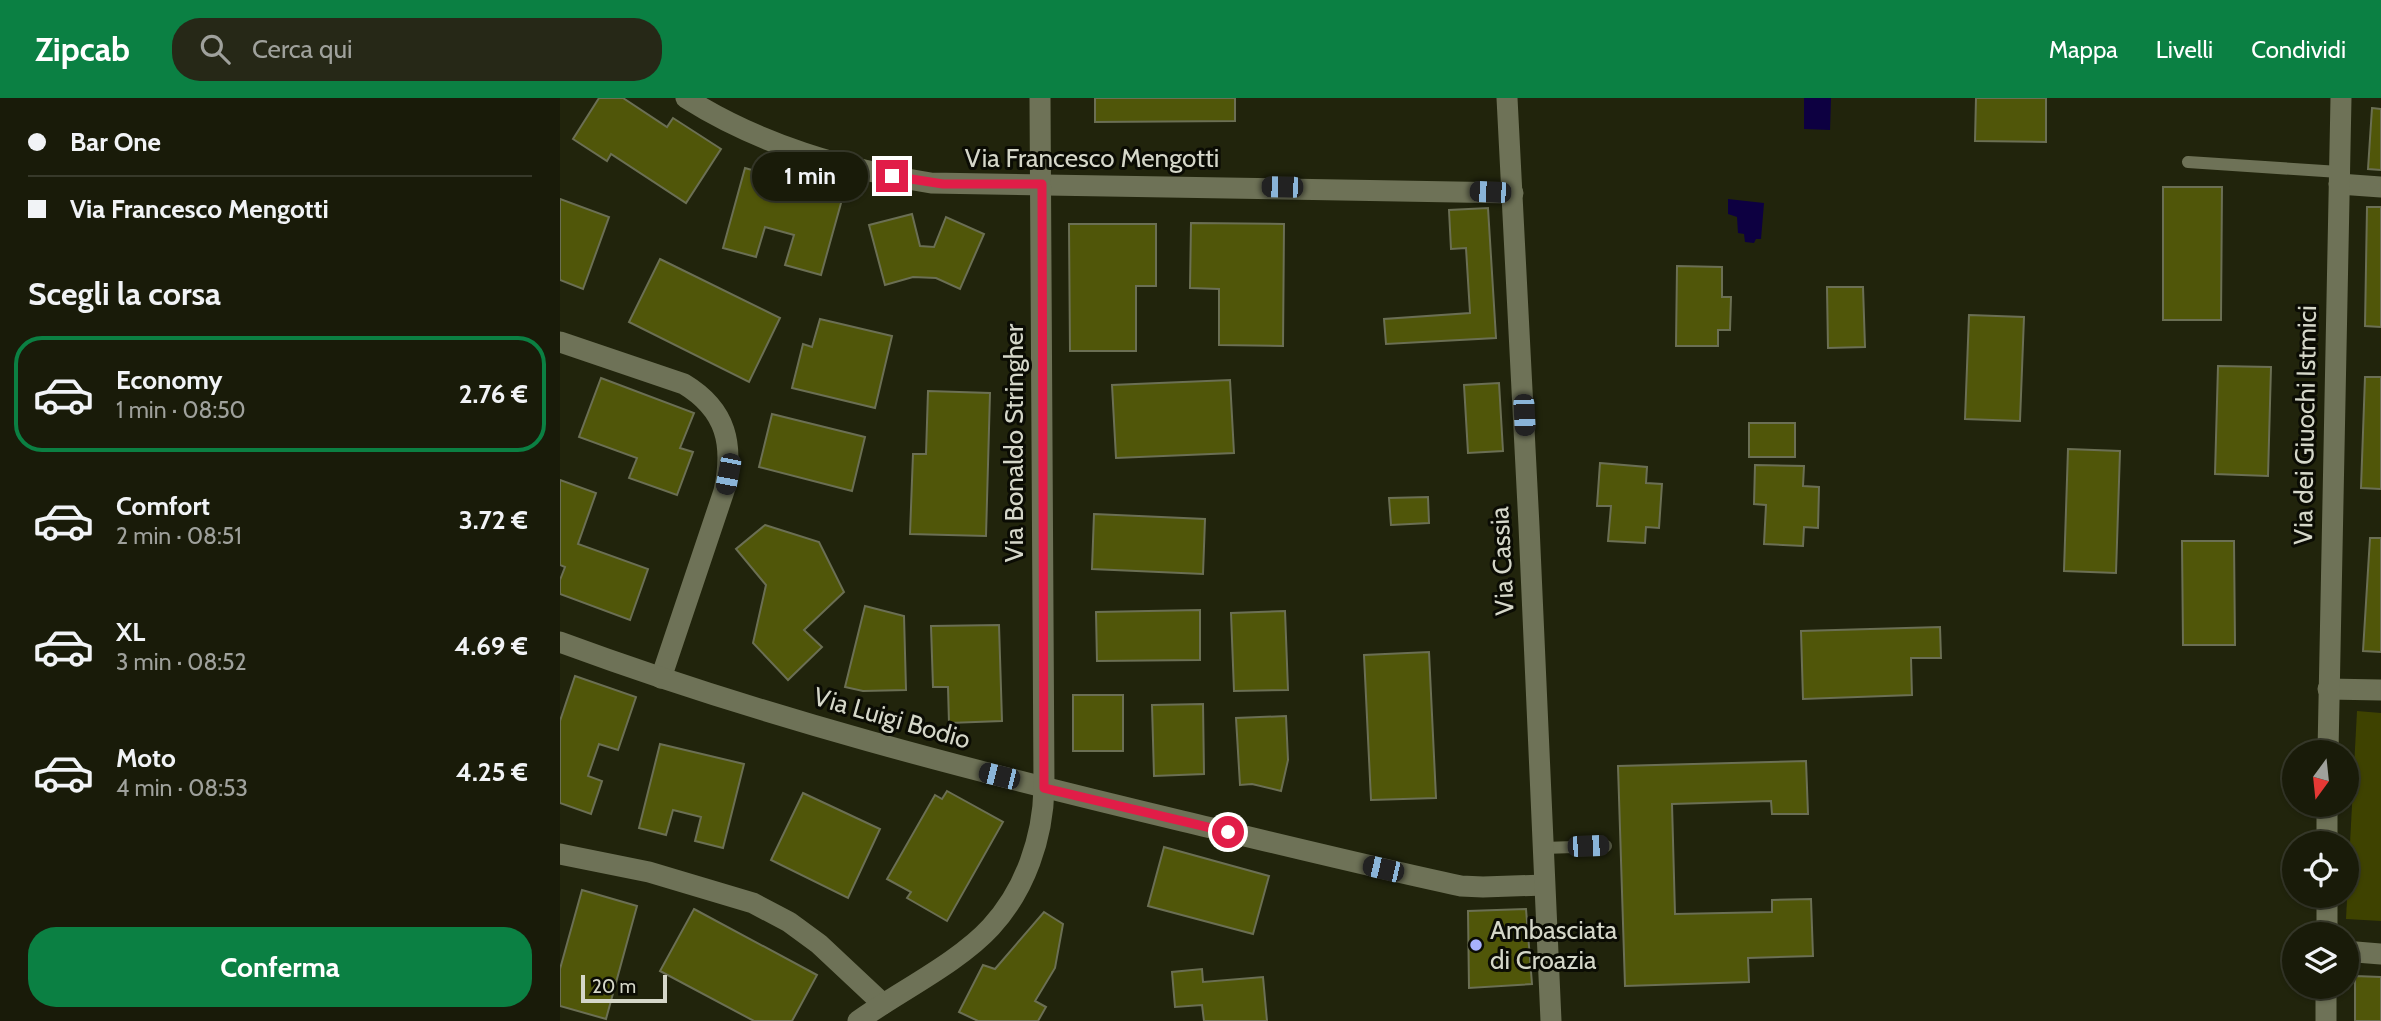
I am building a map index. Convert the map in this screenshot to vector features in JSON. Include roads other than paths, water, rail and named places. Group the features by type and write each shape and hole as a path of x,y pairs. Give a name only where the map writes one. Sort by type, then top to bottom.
{"street":[{"name":"Via Francesco Mengotti","path":"686,98 745,131 841,165 930,183 1513,192"},
{"name":"Via Bonaldo Stringher","path":"858,1021 964,949 990,928 1022,879 1034,851 1043,809 1040,98"},
{"name":"Via Cassia","path":"1507,98 1550,1021"},
{"name":"Via dei Giuochi Istmici","path":"2328,740 2341,98"},
{"path":"2339,178 2381,187"},
{"path":"560,342 684,384 712,407 721,421 727,439 729,460 724,491 661,678"},
{"name":"Via Luigi Bodio","path":"560,642 661,678 825,729 1044,788 1461,886 1544,885"},
{"path":"2328,689 2381,690"},
{"path":"560,854 649,872 753,903 789,922 819,944 883,1004"},
{"path":"2359,952 2381,954"},
{"path":"2326,999 2326,1021"}],"lane":[{"path":"2188,162 2339,178"},
{"path":"1543,848 1606,846"}],"place":[{"name":"Ambasciata di Croazia","path":"1476,945"}]}
